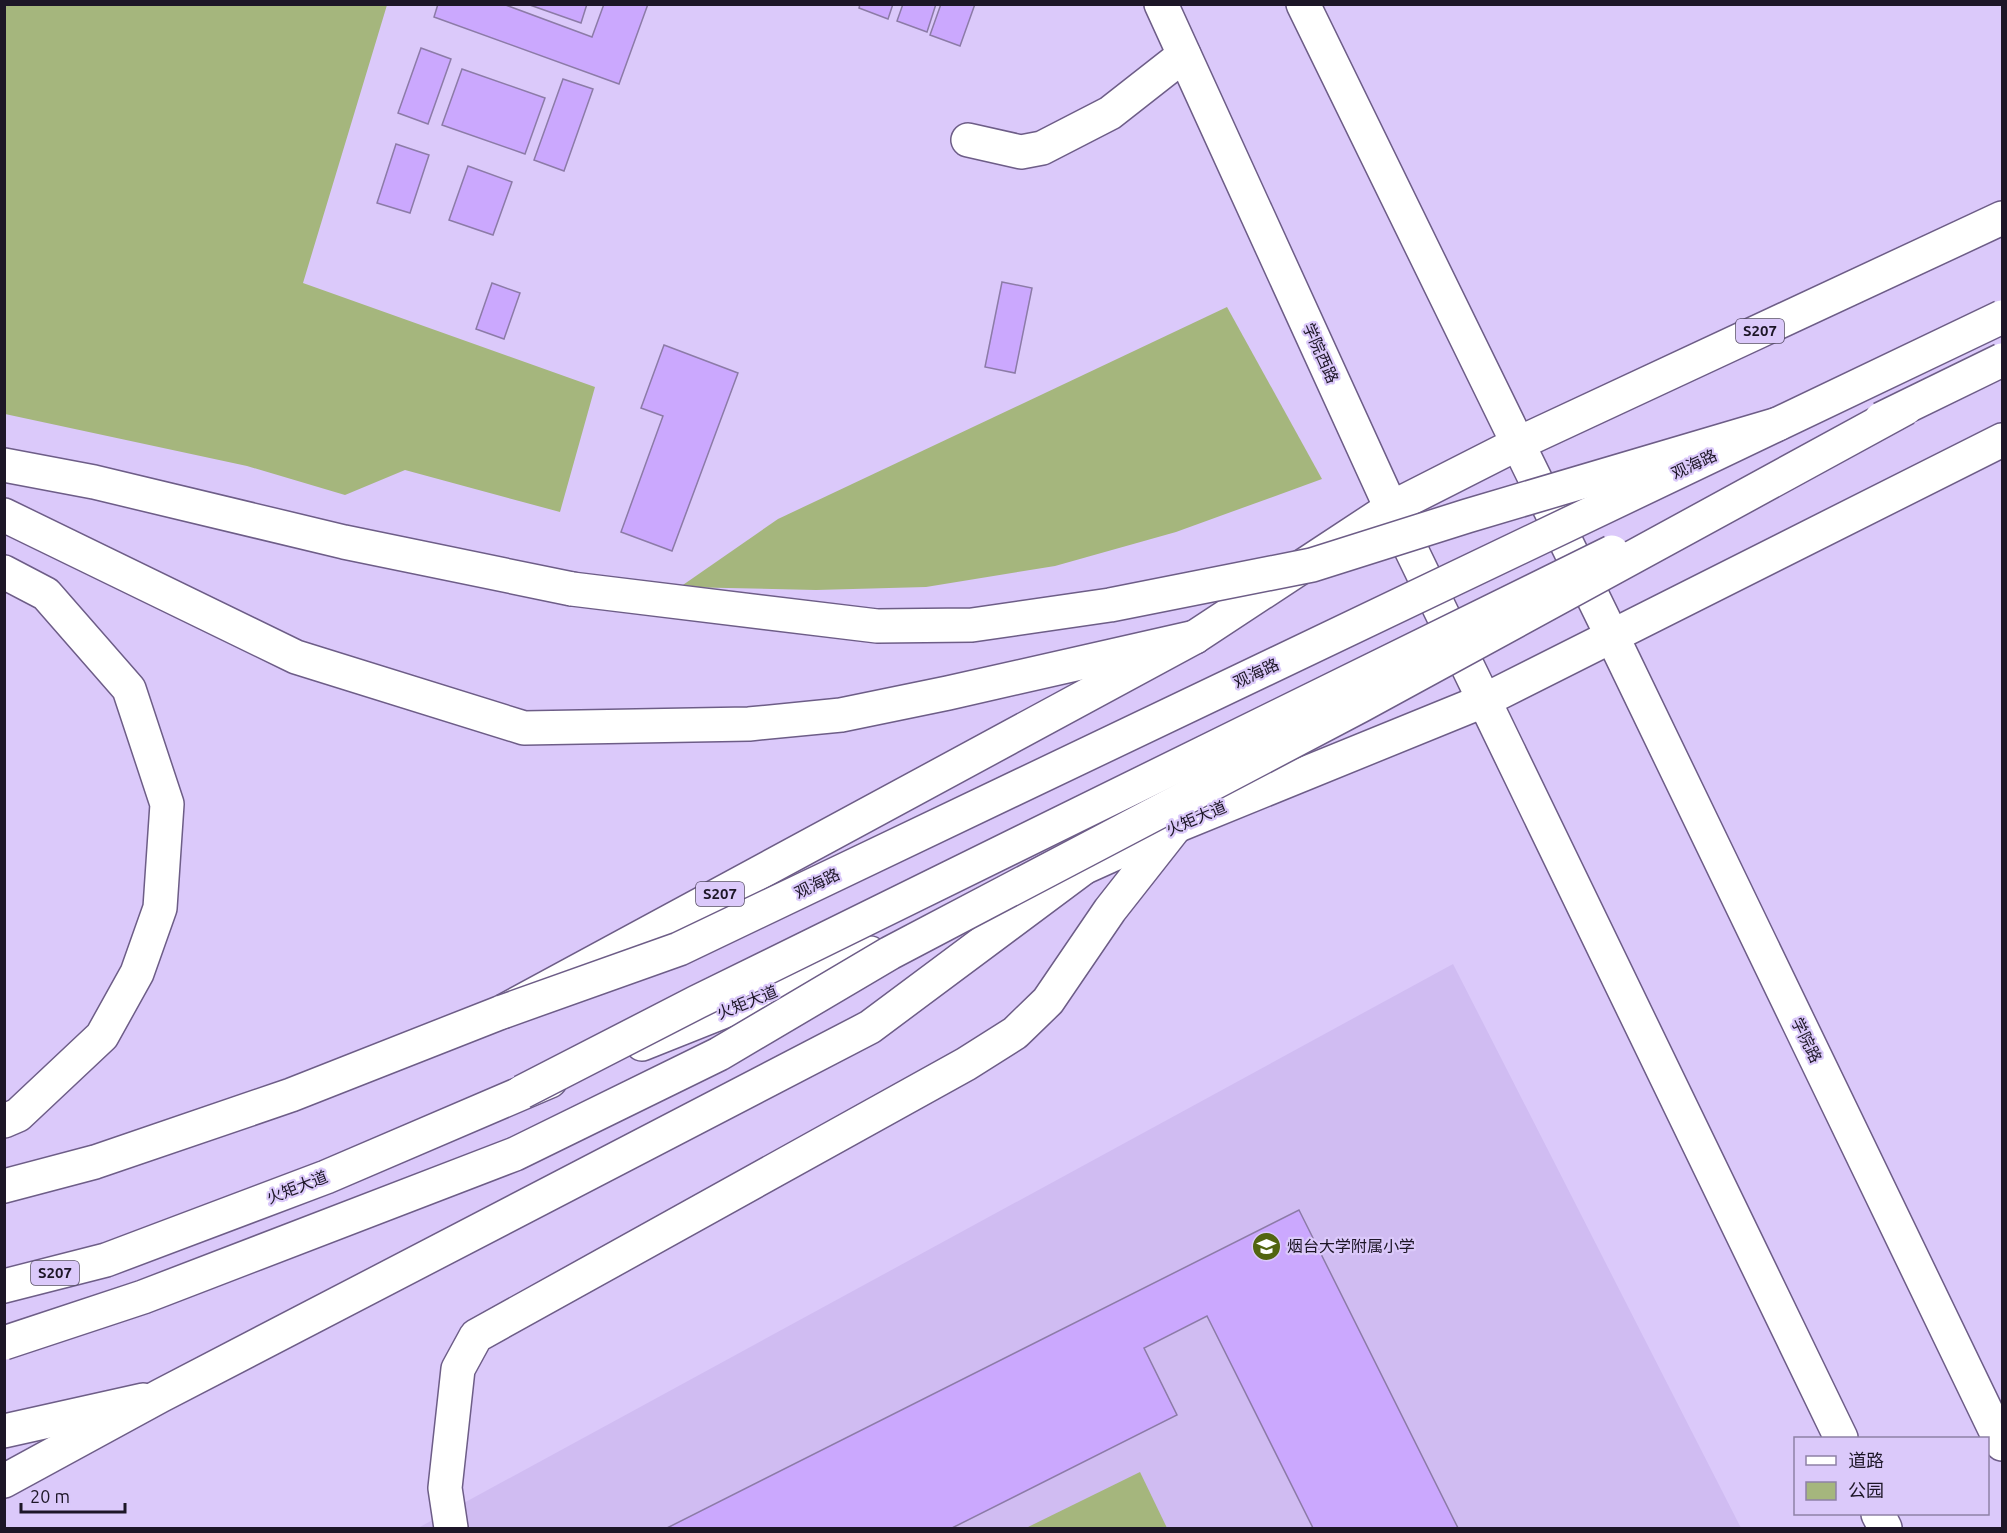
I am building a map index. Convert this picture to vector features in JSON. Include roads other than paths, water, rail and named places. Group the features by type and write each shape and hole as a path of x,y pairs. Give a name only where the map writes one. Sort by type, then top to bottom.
{"main road":[{"name":"学院西路","path":"1161,4 1391,508 1483,701"},
{"path":"1303,4 1612,636"},
{"path":"968,140 1021,152 1042,148 1110,113 1184,55"},
{"name":"S207","path":"4,1186 95,1162 291,1095 502,1012 1195,636 1391,508 1517,444 2002,218"},
{"name":"观海路","path":"502,1012 679,950 2002,317"},
{"path":"522,1092 697,1002 2002,360"},
{"path":"4,1343 143,1297 515,1154 718,1054 890,953 1360,706 1906,408"},
{"path":"4,465 94,482 344,542 572,589 877,626 972,625 1110,605 1312,565 1467,516 1778,424"},
{"name":"S207","path":"1483,701 2002,440"},
{"path":"4,515 296,657 524,728 749,724 841,716 1195,636"},
{"path":"4,572 46,594 129,689 167,804 160,908 137,973 102,1036 18,1114 4,1121"},
{"name":"学院路","path":"1612,636 2002,1444"},
{"path":"1483,701 1841,1437"},
{"name":"火矩大道","path":"4,1286 117,1256 326,1177 522,1092 1082,869 1176,826 1483,701"},
{"path":"451,1528 444,1488 458,1369 476,1336 966,1064 1015,1033 1048,1001 1110,910 1176,826"},
{"path":"4,1480 160,1396 870,1027 1082,869"},
{"path":"4,1431 160,1396"}],"place":[{"name":"烟台大学附属小学","path":"1266,1246"}]}
